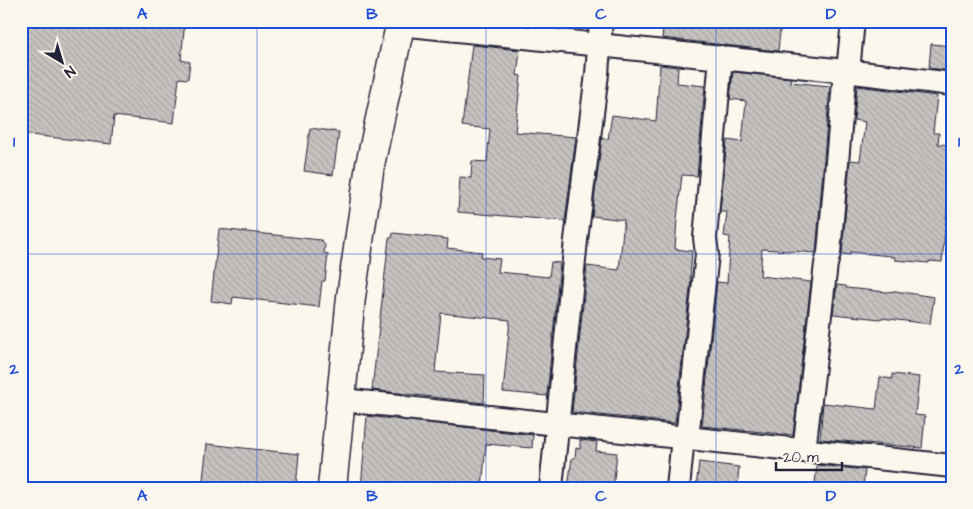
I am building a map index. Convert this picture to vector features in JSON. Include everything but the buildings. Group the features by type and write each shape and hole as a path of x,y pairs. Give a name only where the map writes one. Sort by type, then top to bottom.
{"street":[{"path":"551,488 557,433 556,423 599,44 600,21"},
{"path":"804,451 826,264 829,253 846,71 853,21"},
{"path":"332,488 351,297 370,165 401,22 952,84"},
{"path":"678,488 707,254 705,238 721,57"},
{"path":"342,400 952,466"}]}
